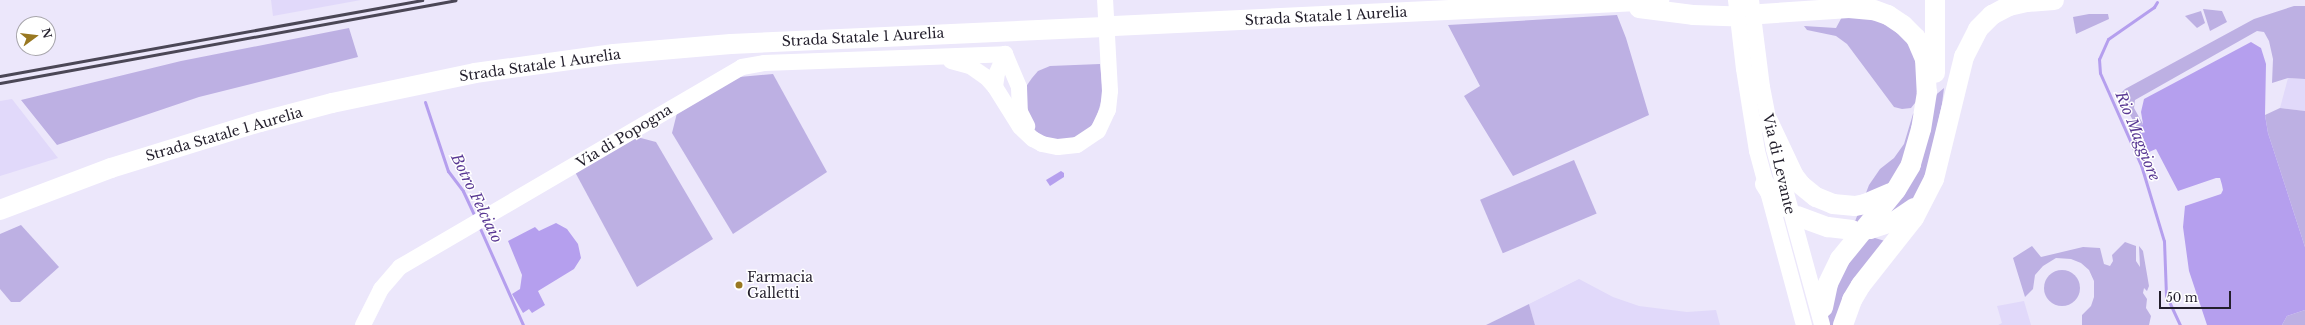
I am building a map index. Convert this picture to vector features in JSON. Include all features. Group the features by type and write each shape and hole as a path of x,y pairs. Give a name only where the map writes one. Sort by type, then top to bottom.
{"highway":[{"name":"Strada Statale 1 Aurelia","path":"0,198 135,148 258,111 358,85 478,61 607,43 732,32 1429,0"},
{"name":"Strada Statale 1 Aurelia","path":"0,210 111,168 260,122 338,102 475,73 606,55 730,44 1106,16 1610,3 1659,0"},
{"path":"1822,316 1828,284 1849,246 1896,190 1911,165 1933,90 1936,0"},
{"path":"1947,0 1949,41 1947,127"},
{"path":"1843,325 1849,306 1861,285 1914,218 1934,179 1964,57 1978,29 1992,15 2004,8 2022,3 2046,1"},
{"path":"1610,3 1693,15 1745,10 1866,9 1882,12 1903,25 1916,38 1925,58 1927,82 1921,129"},
{"path":"1768,122 1798,181 1821,200 1839,205 1855,206 1865,204 1896,190"},
{"path":"1765,184 1773,197 1790,211 1828,227 1861,230 1895,222 1913,209 1924,198"}],"main road":[{"name":"Via di Levante","path":"1745,10 1768,122 1794,228 1822,316"},
{"name":"Via di Levante","path":"1745,10 1748,99 1765,184 1804,325"},
{"name":"Via di Popogna","path":"933,57 970,66 981,73 995,87 1020,127 1042,144 1058,148 1077,145 1087,140 1098,131 1105,119 1109,102 1106,16"},
{"name":"Via di Popogna","path":"363,325 382,289 394,273 489,214 742,67 764,63 1005,54"},
{"path":"995,87 997,73 1005,54"},
{"path":"1005,54 1019,87 1022,116 1033,138"}],"shaded area":[{"path":"271,0 361,0 273,16"},
{"path":"2294,6 2305,6 2305,79 2288,78 2272,83 2273,59 2269,41 2264,32 2257,31 2135,100 2134,108 2143,124 2137,128 2121,98 2120,94 2125,89 2254,19"},
{"path":"2203,9 2222,11 2227,22 2210,31"},
{"path":"2201,11 2205,23 2197,28 2185,16"},
{"path":"2089,14 2108,14 2109,19 2076,34 2073,17"},
{"path":"1617,15 1626,38 1649,115 1513,176 1464,96 1480,86 1448,25"},
{"path":"1843,15 1856,15 1893,24 1918,52 1919,98 1911,108 1902,109 1894,107 1847,44 1836,36 1807,30 1804,26 1836,28"},
{"path":"349,28 358,57 199,97 57,145 21,100 181,61"},
{"path":"2251,42 2261,48 2266,64 2265,115 2268,133 2305,247 2305,310 2287,316 2282,325 2207,325 2189,271 2183,227 2185,206 2221,194 2223,190 2220,178 2178,191 2156,149 2149,152 2137,128 2143,124 2141,112 2144,99"},
{"path":"1100,64 1103,95 1096,119 1086,133 1068,142 1043,139 1028,123 1025,88 1032,78 1038,71 1050,66"},
{"path":"773,74 827,172 733,234 672,133 677,113 739,77"},
{"path":"2288,78 2305,79 2305,111 2280,108"},
{"path":"1944,88 1927,173 1917,194 1905,209 1854,224 1869,185 1880,169 1894,158 1904,144 1913,114"},
{"path":"12,99 58,158 0,176 0,101"},
{"path":"2280,108 2305,111 2305,247 2268,133 2265,115"},
{"path":"637,137 656,142 713,239 637,287 575,172"},
{"path":"1574,160 1597,213 1503,253 1480,200"},
{"path":"1061,171 1064,173 1064,177 1050,186 1046,180"},
{"path":"556,223 567,229 578,244 581,258 574,269 538,291 545,305 532,313 529,309 523,313 512,294 520,289 522,275 508,241 535,227 539,231"},
{"path":"21,225 59,267 20,302 11,302 0,289 0,234"},
{"path":"1875,238 1885,241 1837,325 1828,325 1826,318 1831,292 1860,241"},
{"path":"2125,242 2136,246 2136,261 2140,267 2139,246 2143,251 2149,286 2147,291 2144,288 2143,293 2147,299 2146,308 2151,316 2149,325 2082,325 2082,315 2091,306 2094,297 2094,281 2089,270 2081,263 2071,259 2056,258 2043,266 2035,275 2033,289 2025,297 2013,258 2032,246 2041,257 2083,247 2100,248 2104,264 2110,266 2113,261 2112,255"},
{"path":"2066,270 2075,275 2079,281 2079,295 2075,301 2066,306 2058,306 2049,301 2045,295 2044,284 2049,275 2055,271"},
{"path":"1579,279 1613,297 1639,306 1687,312 1716,310 1720,325 1535,325 1529,304"},
{"path":"2024,301 2031,325 1998,325 2002,323 1997,306"},
{"path":"1529,304 1535,325 1486,325"},
{"path":"2305,310 2305,325 2282,325 2287,316"}],"waterway":[{"name":"Rio Maggiore","path":"2157,2 2154,7 2108,39 2099,59 2100,73 2141,165 2164,241 2166,295 2180,325"},
{"name":"Botro Felciaio","path":"425,102 448,171 463,191 475,217"},
{"name":"Botro Felciaio","path":"479,226 523,325"}],"railway":[{"path":"0,76 422,0"},
{"path":"0,83 456,0"}],"place":[{"name":"Farmacia Galletti","path":"739,285"}]}
